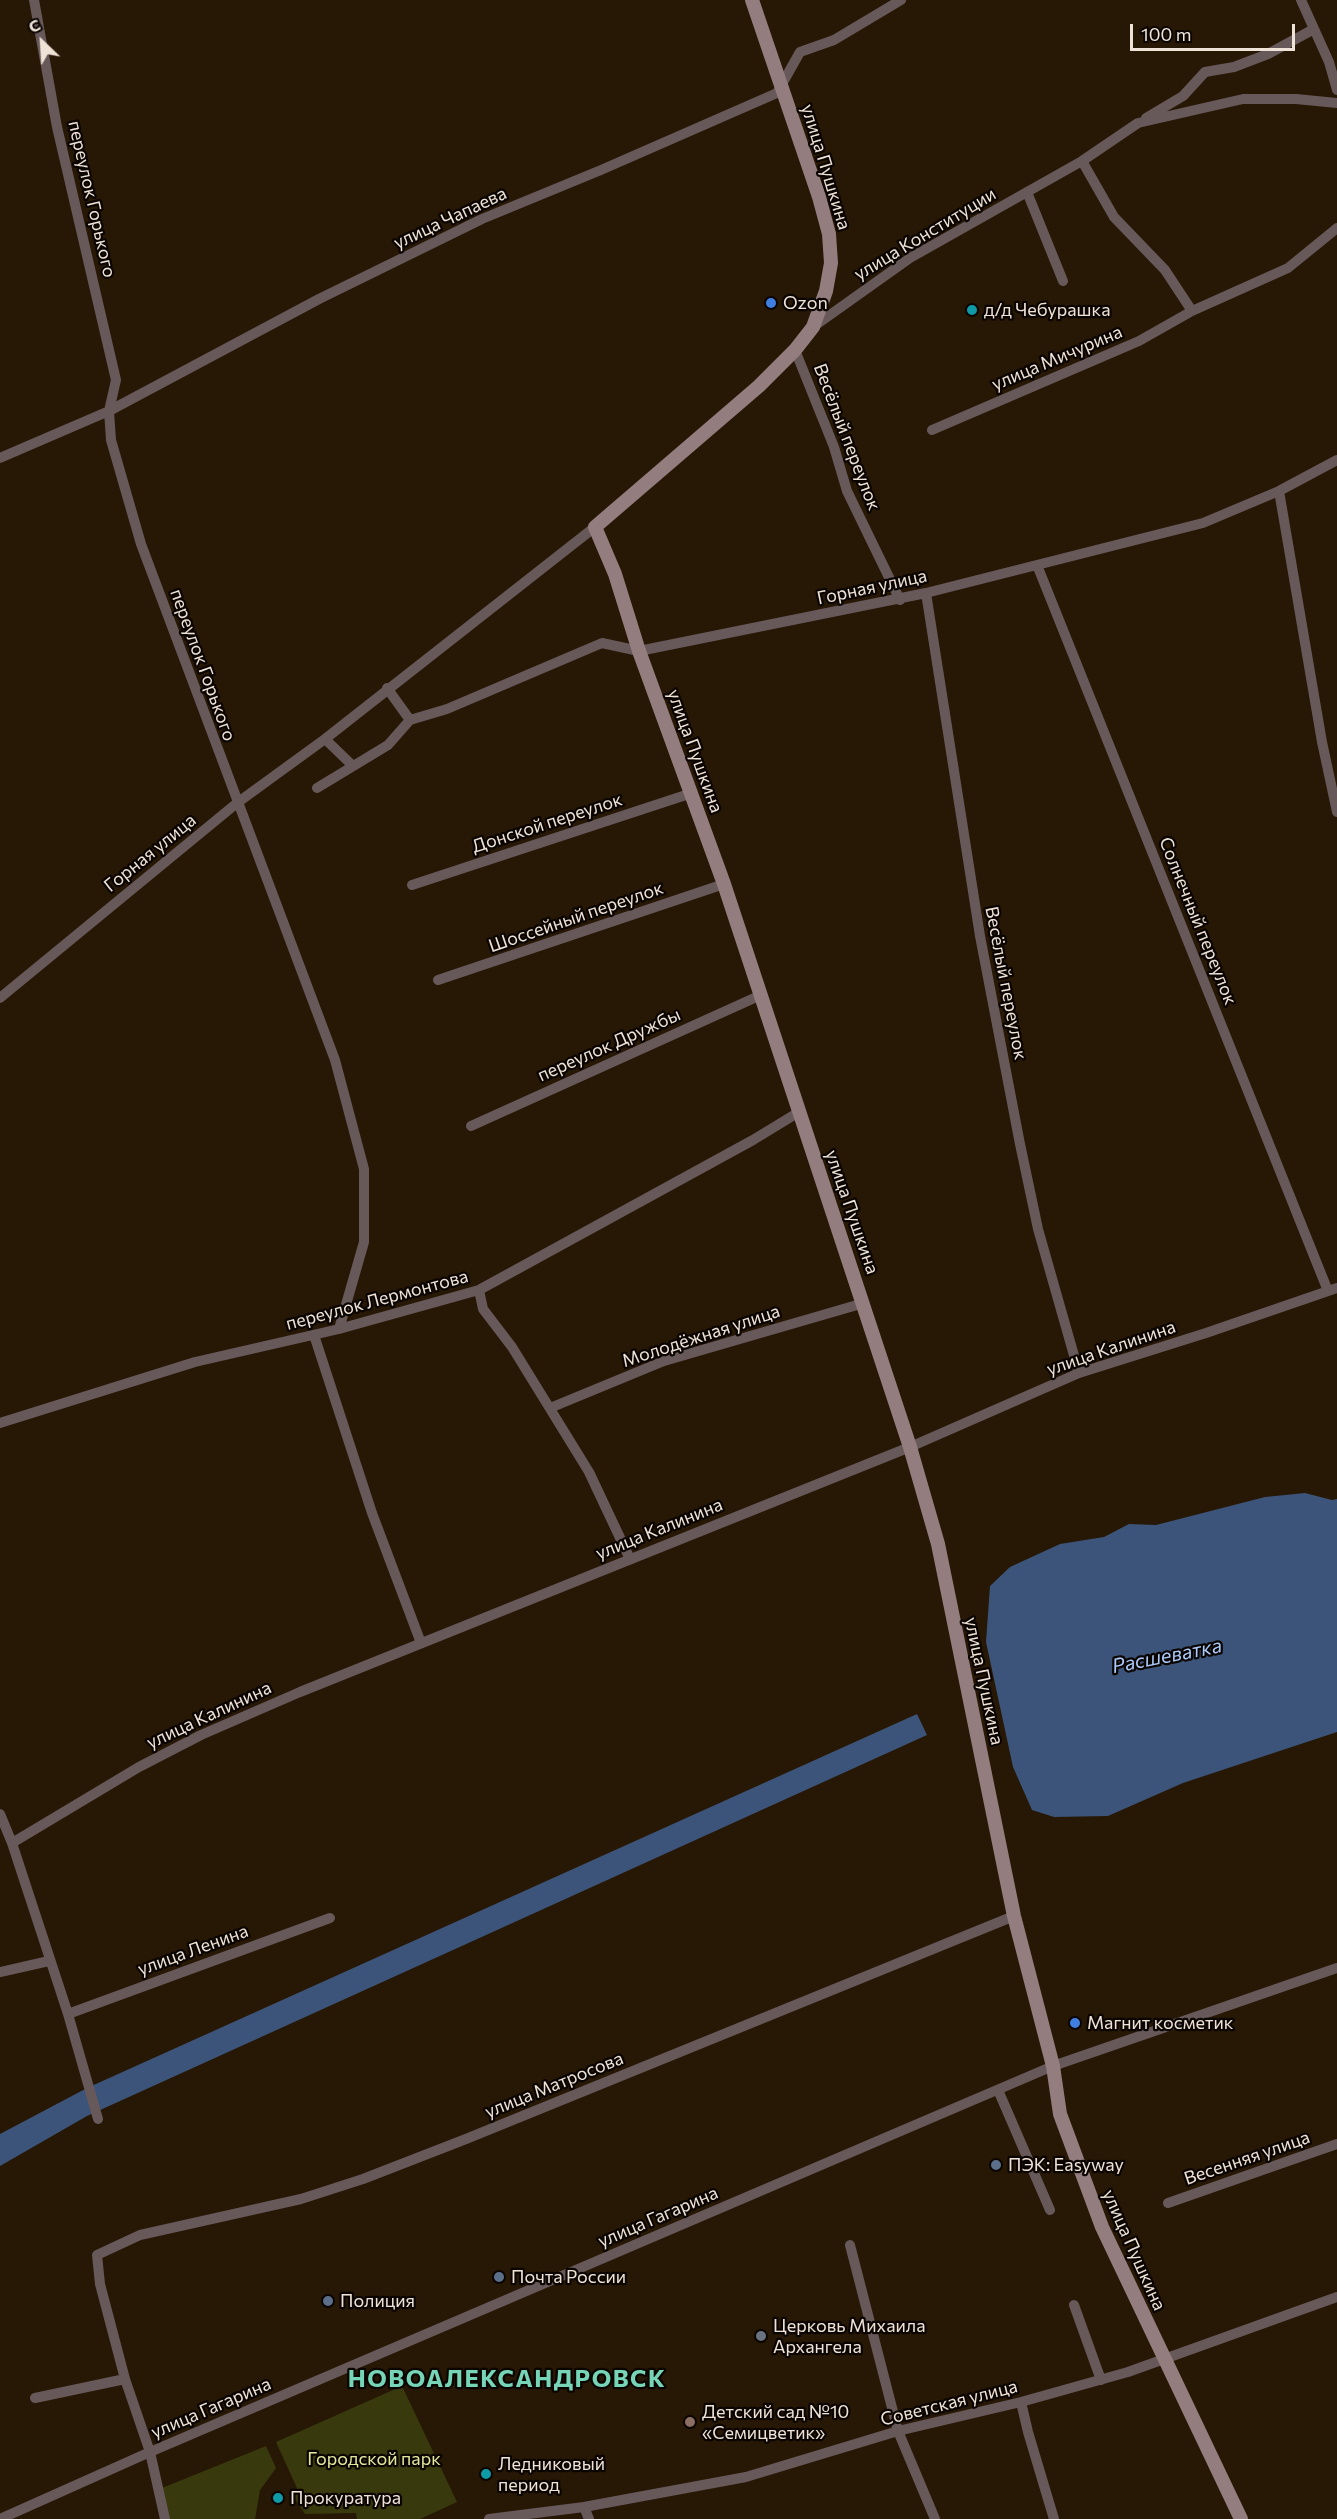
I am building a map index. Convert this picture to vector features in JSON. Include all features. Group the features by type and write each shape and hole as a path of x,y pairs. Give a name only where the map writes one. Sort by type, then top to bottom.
{"main road":[{"name":"улица Пушкина","path":"752,0 819,197 829,234 829,273 826,291 813,327 795,350 759,386 595,527 615,574 639,651 724,884 910,1447 938,1544 1014,1916 1053,2066 1060,2114 1102,2227 1241,2519"}],"street":[{"name":"переулок Горького","path":"34,0 57,127 116,380 109,411 111,440 141,544 334,1060 364,1169 364,1242 339,1329"},
{"name":"улица Чапаева","path":"0,458 109,411 320,299 482,219 777,93 800,52 834,40 901,0"},
{"path":"1301,0 1329,62 1337,90"},
{"path":"1138,123 1183,96 1205,72 1234,67 1268,54 1314,29"},
{"name":"улица Конституции","path":"813,327 910,258 1082,161 1138,123 1243,99 1296,99 1337,104"},
{"path":"1082,161 1114,217 1165,270 1192,311"},
{"path":"1027,192 1063,281"},
{"name":"улица Мичурина","path":"932,430 1139,341 1192,311 1288,268 1337,228"},
{"name":"Весёлый переулок","path":"795,350 834,447 847,492 900,600"},
{"name":"Горная улица","path":"410,720 447,709 602,643 639,651 900,600 1203,523 1279,491 1337,460"},
{"path":"1279,491 1322,742 1337,813"},
{"name":"Горная улица","path":"0,998 237,803 325,739 387,688 595,527"},
{"name":"Солнечный переулок","path":"1038,565 1333,1289"},
{"name":"Весёлый переулок","path":"926,593 980,936 1020,1144 1038,1229 1080,1373"},
{"path":"317,788 388,745 410,720 387,688"},
{"path":"325,739 352,765"},
{"name":"Донской переулок","path":"412,885 692,793"},
{"name":"Шоссейный переулок","path":"438,980 724,884"},
{"name":"переулок Дружбы","path":"471,1126 761,995"},
{"name":"переулок Лермонтова","path":"0,1423 195,1362 339,1329 479,1290 753,1140 799,1112"},
{"name":"улица Калинина","path":"12,1843 139,1767 201,1735 300,1692 910,1447 1080,1373 1333,1289"},
{"path":"479,1290 483,1309 512,1347 590,1472 630,1559"},
{"name":"Молодёжная улица","path":"550,1408 664,1361 864,1304"},
{"path":"314,1335 372,1513 421,1643"},
{"path":"0,1814 12,1843 68,2014 98,2119"},
{"name":"улица Матросова","path":"125,2379 100,2284 97,2255 140,2235 301,2199 363,2179 1014,1916"},
{"name":"улица Ленина","path":"68,2014 330,1918"},
{"path":"0,1972 49,1961"},
{"name":"улица Гагарина","path":"0,2519 150,2451 1053,2066 1337,1968"},
{"path":"998,2090 1050,2210"},
{"name":"Весенняя улица","path":"1168,2203 1337,2144"},
{"path":"850,2245 898,2431 935,2519"},
{"name":"Советская улица","path":"489,2519 584,2508 746,2478 898,2431 1021,2402 1101,2380 1165,2360 1337,2297"},
{"path":"1074,2305 1101,2380"},
{"path":"35,2398 125,2379 150,2451 165,2519"},
{"path":"1021,2402 1054,2519"},
{"path":"584,2508 589,2519"}],"green space":[{"name":"Городской парк","path":"402,2386 457,2502 420,2519 357,2519 356,2513 305,2514 293,2496 297,2488 276,2442"},
{"name":"Городской парк","path":"266,2446 276,2468 260,2490 255,2519 168,2519 162,2488"}],"water":[{"name":"Расшеватка","path":"1305,1493 1332,1500 1337,1499 1337,1732 1183,1783 1108,1816 1054,1817 1032,1810 1013,1767 986,1642 990,1586 1010,1567 1060,1544 1104,1537 1129,1524 1156,1525 1265,1497"},
{"path":"917,1714 927,1735 87,2116 0,2166 0,2134 87,2088"}],"place":[{"name":"Ozon","path":"771,303"},
{"name":"д/д Чебурашка","path":"972,310"},
{"name":"Магнит косметик","path":"1075,2023"},
{"name":"ПЭК: Easyway","path":"996,2165"},
{"name":"Почта России","path":"499,2277"},
{"name":"Полиция","path":"328,2301"},
{"name":"Церковь Михаила Архангела","path":"761,2336"},
{"name":"Детский сад №10 «Семицветик»","path":"690,2422"},
{"name":"Ледниковый период","path":"486,2474"},
{"name":"Прокуратура","path":"278,2498"}],"district":[{"name":"НОВОАЛЕКСАНДРОВСК","path":"507,2379"}]}
